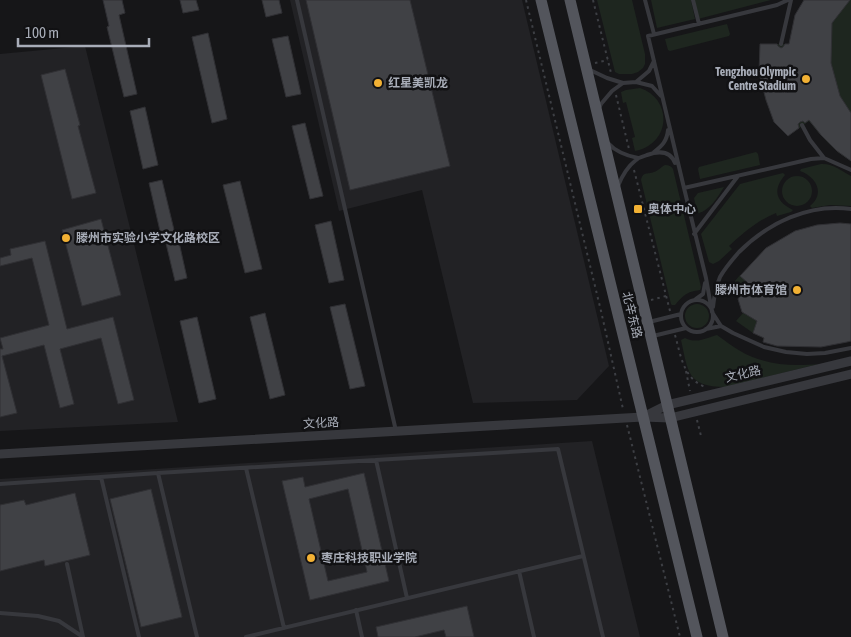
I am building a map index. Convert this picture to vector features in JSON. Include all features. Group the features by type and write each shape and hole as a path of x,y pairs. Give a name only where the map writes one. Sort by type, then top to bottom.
{"main road":[{"name":"北辛东路","path":"541,0 697,637"},
{"name":"北辛东路","path":"570,0 723,637"}],"street":[{"name":"文化路","path":"643,417 667,405 851,361"},
{"name":"文化路","path":"0,454 643,417 670,418 851,374"}],"lane":[{"path":"297,0 396,431"},
{"path":"645,0 654,34"},
{"path":"693,0 699,24"},
{"path":"712,312 706,278 679,172 648,36 777,5 789,0"},
{"path":"781,44 789,0"},
{"path":"636,82 649,71 654,61"},
{"path":"587,69 623,83 636,82 652,86 662,98"},
{"path":"597,112 601,104 623,83"},
{"path":"616,191 624,173 632,163 662,146 667,138 667,120"},
{"path":"802,125 810,140 824,158 851,170"},
{"path":"603,137 611,146 638,158"},
{"path":"654,152 671,156 679,172"},
{"path":"684,188 811,159 824,158"},
{"path":"694,234 738,176"},
{"path":"706,329 712,320 715,291 721,276 731,261 746,245 766,228 806,211 851,209"},
{"path":"706,278 703,294 685,305 681,314 683,324 686,328 696,332 721,326"},
{"path":"694,300 699,300 708,305 721,326 764,347 807,354 851,348"},
{"path":"648,322 681,314"},
{"path":"651,336 686,328"},
{"path":"0,484 558,449 602,637"},
{"path":"376,460 407,598"},
{"path":"246,468 284,628"},
{"path":"158,473 197,637"},
{"path":"101,477 139,637"},
{"path":"246,637 583,556"},
{"path":"66,564 83,637"},
{"path":"519,571 534,637"},
{"path":"356,610 362,637"},
{"path":"0,613 38,616 59,621 83,637"}],"path":[{"path":"526,0 625,418 680,637"},
{"path":"594,0 612,79"},
{"path":"614,90 631,156"},
{"path":"632,163 671,317"},
{"path":"674,331 685,369 689,376 696,382 709,387"}],"shaded area":[{"path":"290,0 522,0 609,366 577,400 473,403 422,190 339,211"},
{"path":"597,0 632,0 645,54 645,64 638,72 619,74 615,72"},
{"path":"651,0 691,0 695,19 657,28"},
{"path":"694,0 771,0 698,19"},
{"name":"Tengzhou Olympic Centre Stadium","path":"804,0 851,0 851,161 833,148 809,121 788,136 774,122 766,100 759,73 760,44 789,44"},
{"path":"727,24 729,36 668,50 665,39"},
{"name":"滕州市实验小学文化路校区","path":"85,46 178,422 0,431 0,54"},
{"path":"640,88 651,94 658,102 662,111 663,121 661,131 656,140 647,147 635,151 632,138 635,137 626,102 623,103 621,92"},
{"path":"756,152 760,165 700,179 699,167"},
{"path":"821,164 833,166 851,176 851,206 830,205 812,208 810,206 817,196 817,186 811,177 800,171 801,169"},
{"path":"665,165 673,169 701,287 700,290 686,294 675,305 671,304 641,180 644,174 655,171"},
{"path":"783,173 785,175 778,186 778,195 787,207 793,210 777,216 776,213 763,219 729,246 732,249 719,261 713,264 709,262 701,234 740,184"},
{"path":"797,176 808,180 812,191 808,202 797,206 786,202 782,191 786,180"},
{"path":"724,187 710,206 699,213 697,212 694,198 698,193"},
{"path":"740,275 748,283 739,297 729,295 735,281"},
{"path":"697,304 706,307 709,316 706,325 697,328 688,325 685,316 688,307"},
{"path":"743,313 757,321 753,333 736,321"},
{"path":"717,335 746,354 767,362 793,365 819,364 725,387 703,384 691,375 685,360 681,340 685,338 689,340 705,339"},
{"name":"枣庄科技职业学院","path":"592,441 640,637 0,637 0,479"}],"building":[{"path":"103,0 122,0 125,13 119,15 137,94 124,97 107,27 109,26"},
{"path":"180,0 196,0 199,10 183,13"},
{"path":"262,0 279,0 282,13 266,17"},
{"name":"红星美凯龙","path":"306,0 410,0 450,166 350,190"},
{"name":"Tengzhou Olympic Centre Stadium","path":"804,0 850,0 832,23 831,63 840,96 851,113 851,161 837,151 809,120 805,123 803,121 800,122 798,124 799,128 788,136 774,122 766,100 759,73 760,44 777,44 781,48 785,44 789,44 795,15"},
{"path":"208,33 227,119 212,123 192,37"},
{"path":"288,36 301,94 286,97 272,39"},
{"path":"65,69 96,193 72,199 41,75"},
{"path":"145,107 158,165 143,169 130,111"},
{"path":"305,123 323,196 310,199 292,126"},
{"path":"162,180 187,278 175,281 163,231 160,231 149,183"},
{"path":"240,181 262,269 245,273 223,185"},
{"path":"101,219 121,295 82,306 62,230"},
{"path":"331,221 344,280 329,283 315,225"},
{"name":"滕州市体育馆","path":"851,224 851,341 821,347 777,346 763,342 764,338 753,333 757,321 742,312 738,299 748,283 740,276 766,248 795,231 817,225"},
{"path":"45,241 67,329 113,317 134,400 118,404 101,338 60,349 74,404 60,408 44,345 2,356 17,413 0,417 0,349 3,349 0,338 49,325 32,258 0,266 0,258 11,255 10,249"},
{"path":"345,304 365,386 350,389 330,307"},
{"path":"265,313 285,395 270,399 250,317"},
{"path":"197,317 216,399 199,403 180,321"},
{"path":"364,473 389,581 310,600 282,481 303,477 305,487","holes":["348,489 367,572 328,581 309,499"]},
{"path":"151,489 182,617 141,627 110,499"},
{"path":"75,493 90,555 45,566 44,560 0,571 0,505 24,500 26,505"},
{"path":"467,606 474,637 446,637 444,630 415,637 378,637 376,627"}],"place":[{"name":"Tengzhou Olympic Centre Stadium","path":"806,79"},
{"name":"红星美凯龙","path":"378,83"},
{"name":"奥体中心","path":"638,209"},
{"name":"滕州市实验小学文化路校区","path":"66,238"},
{"name":"滕州市体育馆","path":"797,290"},
{"name":"枣庄科技职业学院","path":"311,558"}]}
